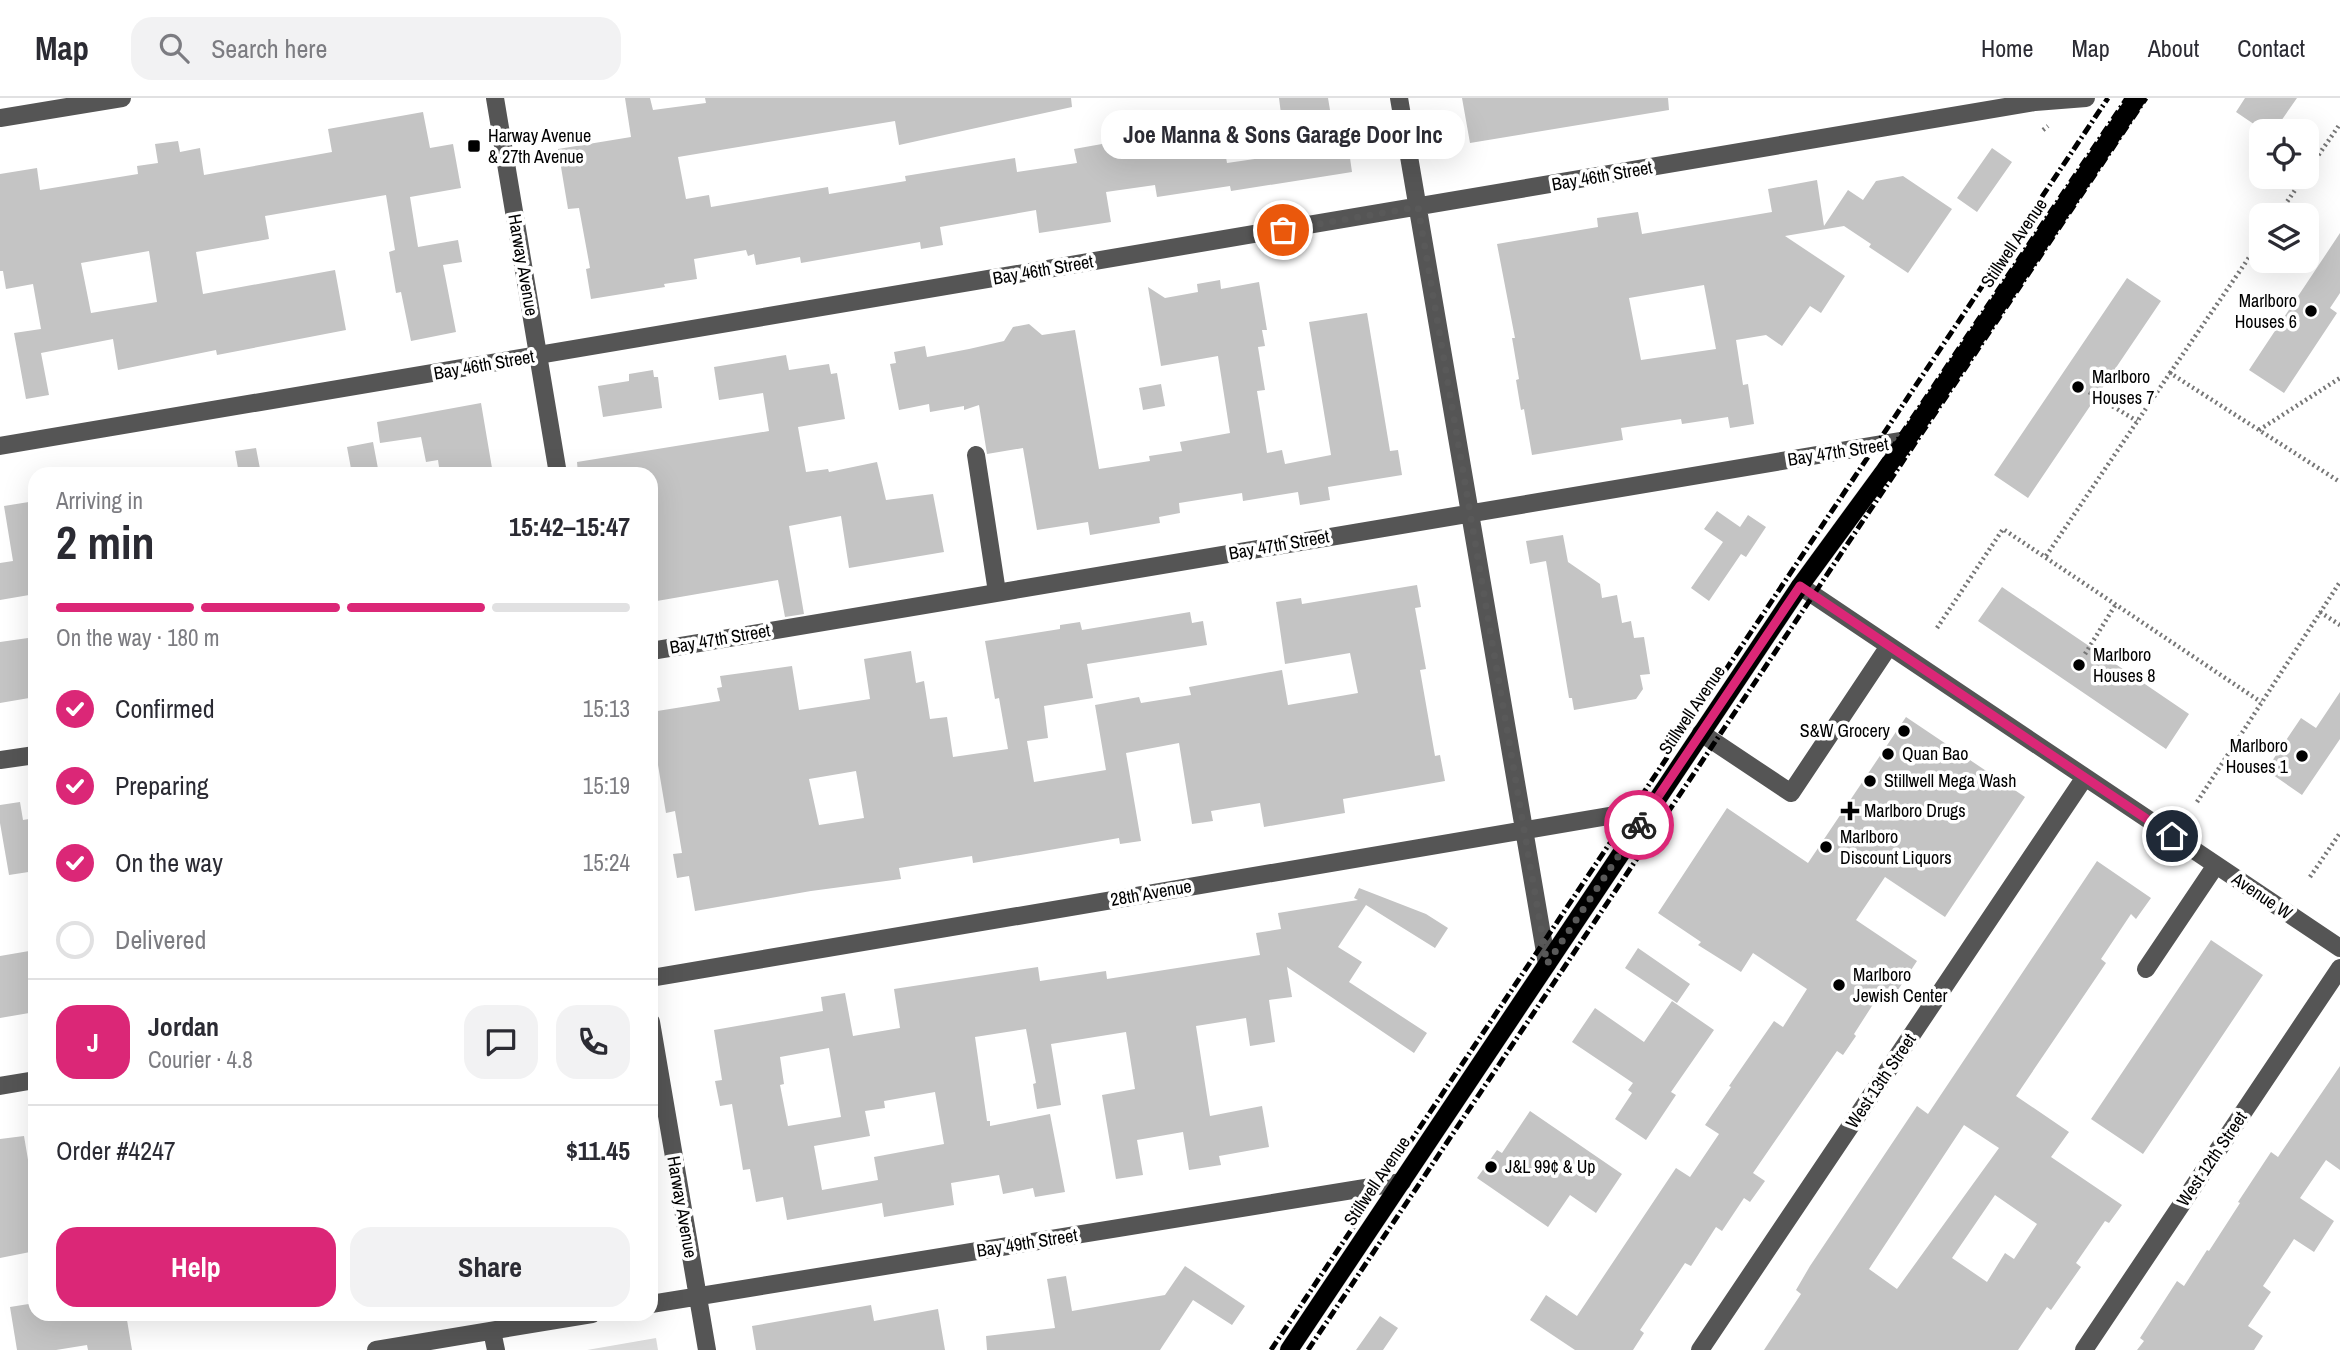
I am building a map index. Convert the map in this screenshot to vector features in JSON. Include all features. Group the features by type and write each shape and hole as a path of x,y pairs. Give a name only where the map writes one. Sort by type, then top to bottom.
{"main road":[{"name":"Stillwell Avenue","path":"1289,1350 1800,586 1908,440 2137,98"}],"street":[{"path":"0,118 122,98"},
{"name":"Harway Avenue","path":"495,98 557,467"},
{"path":"1399,98 1547,964"},
{"name":"Bay 46th Street","path":"0,446 2035,103 2086,98"},
{"name":"Bay 47th Street","path":"658,650 1908,440"},
{"path":"976,455 997,592"},
{"name":"Avenue W","path":"1800,586 2340,948"},
{"path":"1701,733 1791,793 1889,646"},
{"path":"0,761 28,756"},
{"name":"West 13th Street","path":"1700,1350 2085,777"},
{"name":"28th Avenue","path":"658,977 1650,809"},
{"path":"2146,969 2216,865"},
{"name":"West 12th Street","path":"2084,1350 2340,968"},
{"name":"Harway Avenue","path":"658,1063 707,1350"},
{"path":"0,1086 28,1081"},
{"name":"Bay 49th Street","path":"658,1303 1402,1182"},
{"path":"376,1350 551,1321"},
{"path":"492,1331 496,1350"}],"path":[{"path":"2319,155 2340,124"},
{"path":"2046,556 2249,258"},
{"path":"2170,373 2340,482"},
{"path":"2259,430 2340,378"},
{"path":"2089,392 2137,421"},
{"path":"1937,628 2003,529 2261,702"},
{"path":"2197,802 2340,582"},
{"path":"2085,654 2116,604"},
{"path":"2320,612 2340,625"},
{"path":"2310,877 2340,833"}],"shaded area":[{"path":"656,1338 658,1350 587,1350"}],"building":[{"path":"625,98 650,98 653,110 706,103 705,98 1071,98 1072,107 899,145 895,121 678,157 686,199 709,195 711,207 828,187 829,194 906,181 905,176 1015,158 1017,172 1077,163 1074,149 1102,144 1102,141 1220,122 1227,163 1275,156 1267,116 1281,114 1279,98 1328,98 1336,146 1348,144 1352,172 1231,191 1230,186 1157,197 1155,185 1106,192 1111,222 1039,233 1036,210 940,227 943,245 921,249 920,242 801,263 800,257 756,265 754,254 748,256 746,250 694,259 697,279 591,299 586,269 590,268 579,208 568,209 558,149 631,137"},
{"path":"1462,98 1668,98 1669,110 1470,143"},
{"path":"2245,98 2297,98 2282,119 2249,121 2236,112"},
{"path":"423,112 430,148 453,144 461,188 410,197 418,247 458,240 462,262 443,265 456,332 411,341 401,292 396,293 389,252 395,250 386,195 265,216 269,239 196,252 203,294 335,270 346,330 217,355 216,350 118,370 113,339 41,353 49,395 26,399 14,333 41,329 33,284 6,289 3,271 0,271 0,174 37,168 40,190 138,174 137,166 158,163 155,144 178,141 180,152 200,148 204,175 332,152 328,129","holes":["149,251 157,302 91,313 81,263"]},
{"path":"1992,148 2012,162 1977,212 1957,198"},
{"path":"1903,176 1952,209 1908,273 1869,247 1871,244 1844,226 1785,236 1845,276 1821,313 1810,306 1782,346 1766,335 1736,340 1743,385 1748,384 1754,424 1730,428 1728,417 1682,424 1681,419 1621,428 1623,440 1532,455 1516,380 1519,379 1512,338 1515,338 1497,244 1598,227 1597,218 1638,212 1642,234 1772,212 1768,189 1817,180 1824,226 1848,190 1863,200 1876,181","holes":["1704,285 1716,349 1641,360 1629,298"]},
{"name":"Marlboro Houses 6","path":"2340,233 2340,293 2330,308 2337,313 2284,393 2249,370 2313,273 2319,273 2319,265"},
{"name":"Marlboro Houses 7","path":"2127,278 2161,301 2028,498 1994,475"},
{"path":"1220,280 1221,289 1259,282 1267,330 1262,330 1265,346 1258,347 1265,390 1257,391 1267,453 1282,450 1285,464 1331,455 1309,322 1367,313 1390,451 1398,450 1402,475 1328,487 1330,500 1300,505 1298,492 1243,501 1242,493 1179,503 1180,513 1159,517 1160,523 1090,535 1088,522 1037,530 1023,448 987,454 979,405 964,410 964,406 930,412 929,404 899,410 890,364 896,363 894,352 925,346 927,357 969,349 1004,341 1013,327 1029,324 1042,335 1075,330 1099,469 1150,461 1149,456 1182,451 1180,442 1230,433 1218,356 1161,366 1148,287 1165,298 1198,292 1197,284"},
{"path":"786,355 789,370 829,364 831,374 837,373 845,419 798,427 806,472 828,469 829,472 877,462 886,500 933,494 944,552 849,568 841,516 789,526 804,614 785,617 778,580 658,601 658,467 577,467 577,462 769,431 763,393 719,400 714,367"},
{"path":"653,370 654,377 658,377 662,408 603,417 598,386 629,381 629,374"},
{"path":"1161,384 1165,406 1143,410 1139,388"},
{"path":"481,403 492,467 439,467 438,460 426,462 421,437 380,443 377,422"},
{"path":"373,442 378,467 351,467 347,447"},
{"path":"256,448 260,467 238,467 235,451"},
{"path":"28,502 28,595 0,600 0,563 13,561 4,506"},
{"path":"1717,511 1740,527 1748,515 1766,527 1746,557 1741,554 1709,601 1691,588 1723,542 1704,529"},
{"path":"1563,535 1568,562 1600,584 1602,598 1617,595 1622,623 1631,621 1634,638 1644,637 1650,674 1640,675 1643,689 1636,699 1574,710 1572,698 1569,698 1546,561 1530,564 1526,541"},
{"path":"1417,585 1421,607 1415,608 1426,669 1420,670 1435,756 1440,755 1445,781 1343,799 1345,813 1264,827 1260,803 1211,811 1213,821 1192,824 1179,743 1126,753 1141,841 1120,844 1119,838 973,863 972,856 899,868 901,879 695,911 689,876 677,878 673,854 682,853 675,811 666,813 658,765 658,711 720,701 717,688 722,687 720,676 792,666 799,710 870,699 864,659 911,651 916,683 924,681 930,719 947,717 953,757 1008,749 999,698 995,699 985,641 1060,629 1060,625 1080,622 1082,630 1190,612 1192,623 1203,621 1207,645 1087,664 1093,698 1044,706 1048,738 1027,741 1034,782 1106,770 1095,705 1139,697 1141,703 1191,695 1189,687 1282,670 1288,705 1358,693 1350,653 1285,664 1276,602 1301,598 1302,604","holes":["856,771 864,818 819,825 809,779"]},
{"name":"Marlboro Houses 8","path":"2002,587 2189,714 2166,749 1978,621"},
{"path":"28,638 28,698 0,703 0,642"},
{"name":"Marlboro Houses 1","path":"2340,692 2340,739 2302,795 2266,770 2301,718 2316,728"},
{"path":"1906,717 2025,797 1945,917 1885,877 1856,920 1917,961 1890,1002 1879,995 1843,1055 1837,1051 1753,1173 1765,1181 1750,1202 1744,1198 1722,1231 1716,1227 1691,1266 1685,1263 1640,1330 1644,1333 1633,1350 1575,1350 1530,1320 1546,1295 1577,1316 1676,1168 1690,1177 1719,1134 1705,1125 1731,1087 1729,1086 1774,1021 1783,1027 1807,989 1753,953 1741,972 1698,945 1701,942 1658,913 1727,808 1808,863"},
{"path":"20,802 23,820 28,819 28,872 9,875 0,823 0,805"},
{"path":"2097,861 2151,898 2136,919 2131,914 2101,959 2106,963 2016,1096 2069,1132 2051,1157 2122,1205 2109,1223 2105,1221 2076,1263 2081,1267 2051,1310 2047,1307 2018,1350 1764,1350 1801,1294 1796,1290 1810,1266 1917,1106 1928,1114","holes":["1964,1125 1999,1148 1897,1289 1869,1269","1995,1195 2037,1224 2014,1259 2005,1253 1987,1282 1952,1258"]},
{"path":"1359,888 1426,914 1448,928 1435,948 1366,905 1338,947 1362,962 1349,982 1427,1033 1414,1053 1287,967 1292,997 1269,1000 1275,1042 1250,1046 1246,1018 1196,1026 1210,1116 1262,1106 1269,1147 1219,1156 1221,1165 1189,1170 1183,1132 1137,1140 1143,1175 1116,1179 1102,1095 1135,1089 1126,1032 1051,1044 1061,1105 1037,1109 1033,1084 1036,1083 1026,1029 975,1037 987,1121 990,1121 990,1126 1050,1114 1065,1192 1035,1197 1033,1188 1003,1194 999,1175 951,1183 954,1205 884,1217 882,1203 787,1220 783,1197 756,1202 750,1169 743,1170 732,1104 720,1106 715,1081 722,1080 714,1030 823,1011 821,997 845,993 853,1036 900,1028 894,989 1038,967 1040,981 1106,971 1107,979 1260,955 1256,933 1281,929 1278,913 1358,900 1354,898","holes":["829,1048 841,1117 788,1126 780,1085 784,1084 780,1057","935,1092 944,1144 874,1157 878,1180 822,1190 814,1146 870,1136 865,1111 885,1108 884,1101"]},
{"path":"2211,940 2263,975 2143,1154 2091,1119"},
{"path":"1638,948 1690,984 1677,1003 1625,968"},
{"path":"28,951 28,1013 0,1018 0,956"},
{"path":"1672,1001 1714,1030 1671,1092 1676,1095 1646,1140 1615,1119 1632,1093 1628,1090 1633,1083 1572,1042 1595,1008 1644,1042"},
{"path":"2340,1066 2340,1170 2326,1160 2300,1198 2334,1221 2314,1252 2294,1239 2263,1286 2271,1292 2248,1326 2263,1336 2254,1350 2137,1350 2144,1341 2140,1338 2177,1281 2184,1286 2271,1152 2278,1157"},
{"path":"1530,1111 1622,1174 1596,1213 1570,1195 1548,1227 1477,1178 1497,1150 1502,1153"},
{"path":"24,1136 28,1160 28,1252 0,1258 0,1139"},
{"path":"1185,1266 1245,1306 1232,1325 1193,1300 1160,1350 987,1350 986,1336 1055,1328 1047,1279 1066,1276 1072,1311 1165,1295"},
{"path":"28,1304 28,1321 127,1321 132,1350 88,1350 87,1345 56,1350 17,1350 10,1307"},
{"path":"871,1305 874,1321 938,1309 945,1350 756,1350 752,1326"},
{"path":"1380,1316 1398,1328 1383,1350 1356,1350"}],"railway":[{"path":"1271,1350 2108,98"},
{"path":"1287,1350 2127,98"},
{"path":"1308,1350 2146,98"}],"way so far":[{"path":"1283,230 1418,207 1547,964 1639,825"}],"place":[{"name":"Harway Avenue & 27th Avenue","path":"474,146"},
{"name":"Joe Manna & Sons Garage Door Inc","path":"1283,230"},
{"name":"Marlboro Houses 6","path":"2311,311"},
{"name":"Marlboro Houses 7","path":"2078,387"},
{"name":"Marlboro Houses 8","path":"2079,665"},
{"name":"S&W Grocery","path":"1904,731"},
{"name":"Quan Bao","path":"1888,754"},
{"name":"Marlboro Houses 1","path":"2302,756"},
{"name":"Stillwell Mega Wash","path":"1870,781"},
{"name":"Marlboro Drugs","path":"1850,811"},
{"name":"Marlboro Discount Liquors","path":"1826,847"},
{"name":"Marlboro Jewish Center","path":"1839,985"},
{"name":"J&L 99¢ & Up","path":"1491,1167"}],"route":[{"path":"1639,825 1800,586 2172,836"}]}
